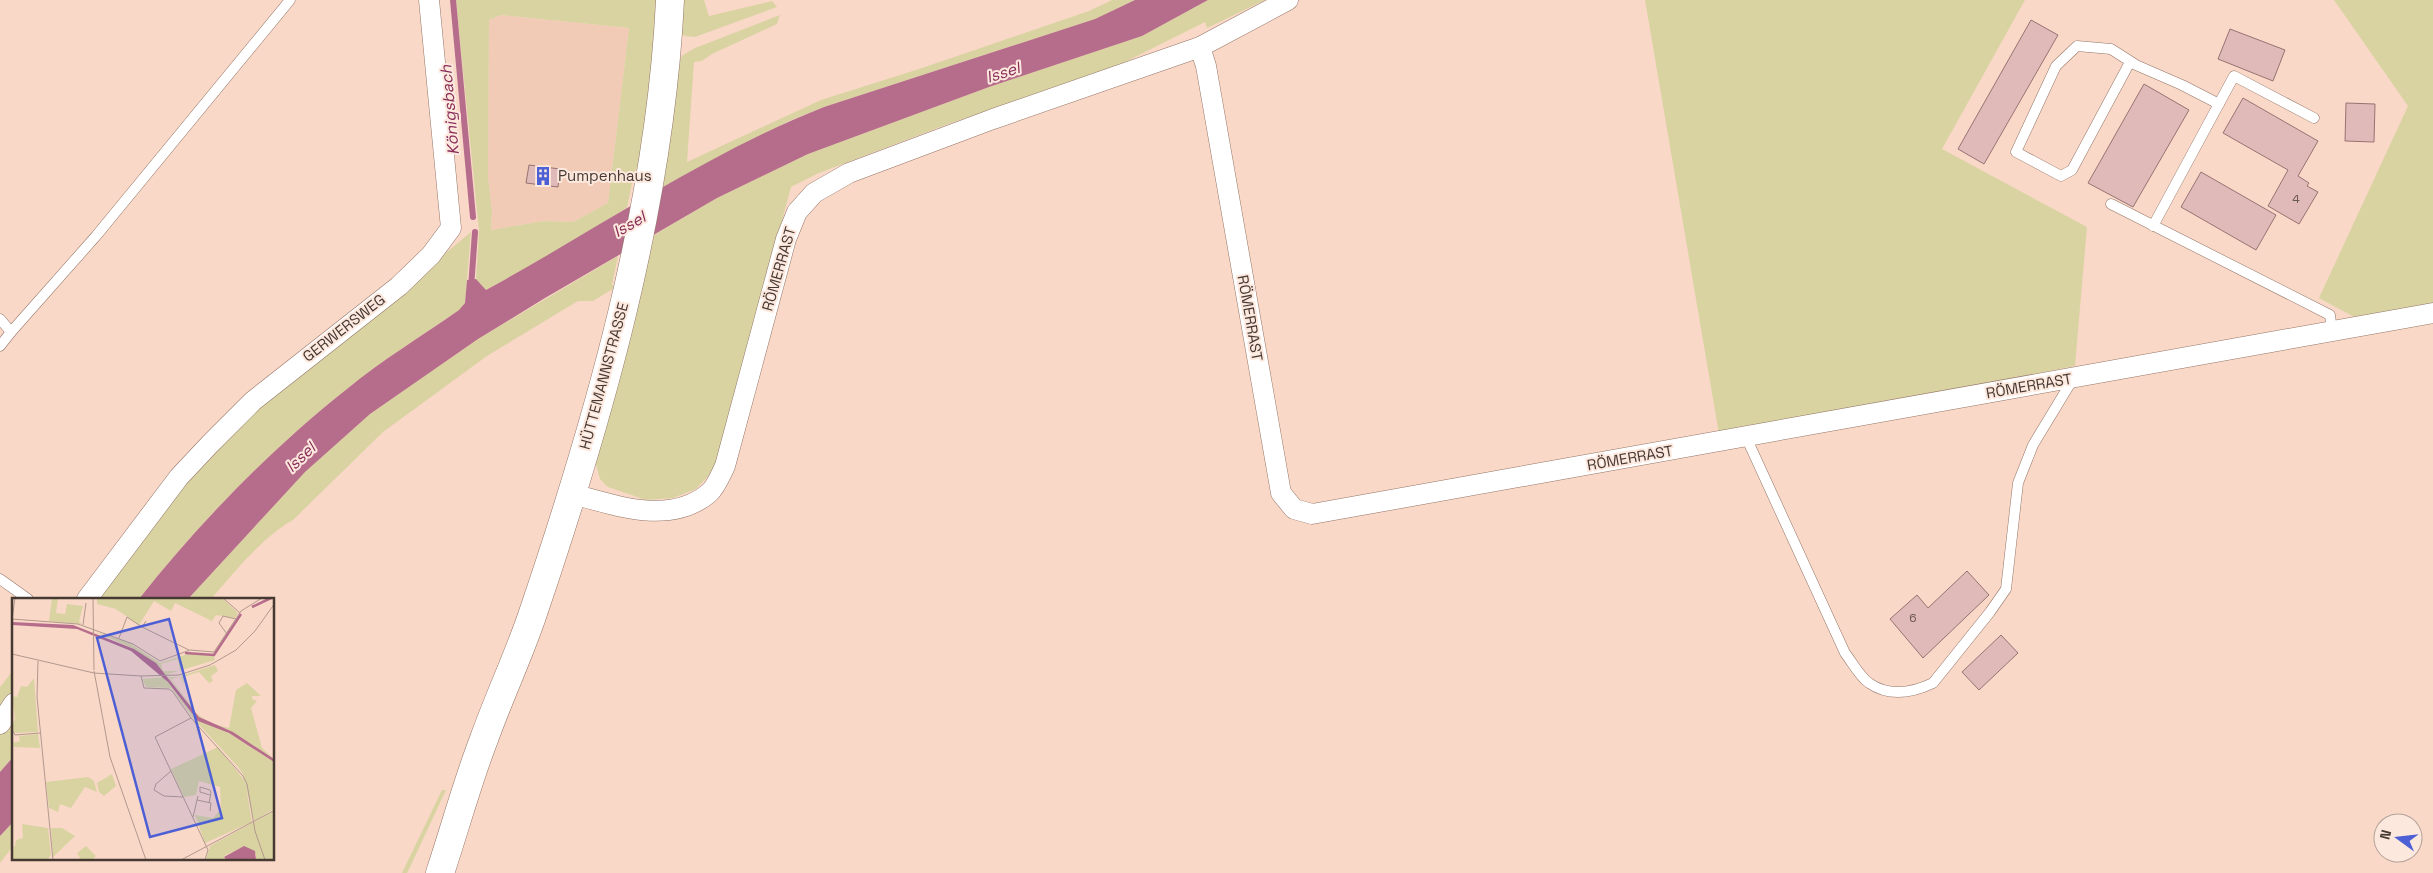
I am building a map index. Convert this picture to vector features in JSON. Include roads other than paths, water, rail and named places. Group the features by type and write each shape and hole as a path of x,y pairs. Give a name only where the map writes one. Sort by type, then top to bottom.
{"main road":[{"name":"HÜTTEMANNSTRASSE","path":"440,873 483,740 531,618 572,494 614,344 631,271 653,158 668,50 670,0"},
{"name":"HÜTTEMANNSTRASSE","path":"420,873 483,740"}],"street":[{"name":"GERWERSWEG","path":"87,598 179,478 210,444 253,401 399,286 431,255 451,228 429,0"},
{"name":"RÖMERRAST","path":"572,494 639,511 680,508 710,492 725,466 786,240 797,212 814,193 849,173 993,119 1200,46 1288,0"},
{"name":"RÖMERRAST","path":"1200,46 1206,66 1281,493 1294,509 1312,514 2433,313"},
{"path":"0,724 12,706"}],"lane":[{"path":"0,346 96,236 290,0"},
{"path":"2130,62 2072,170 2061,176 2016,152 2056,66 2078,46 2111,49 2130,62 2219,104"},
{"path":"2153,226 2234,76 2314,118"},
{"path":"2111,204 2330,315 2332,331"},
{"path":"0,319 11,332"},
{"path":"1746,437 1845,653 1868,683 1888,692 1906,692 1921,689 1932,682 1990,612 2006,589 2018,483 2034,445 2073,378"},
{"path":"0,579 27,598"}],"water":[{"name":"Issel","path":"1135,0 1208,0 1142,36 989,87 808,154 717,198 478,339 370,414 305,472 189,598 140,598 211,515 291,436 360,378 459,310 465,303 467,280 476,279 486,290 694,169 780,126 824,107 1095,19"},
{"path":"12,758 12,823 0,836 0,772"}],"waterway":[{"name":"Königsbach","path":"453,0 473,217"},
{"name":"Königsbach","path":"471,288 475,232"}],"place":[{"name":"Pumpenhaus","path":"543,176"}]}
